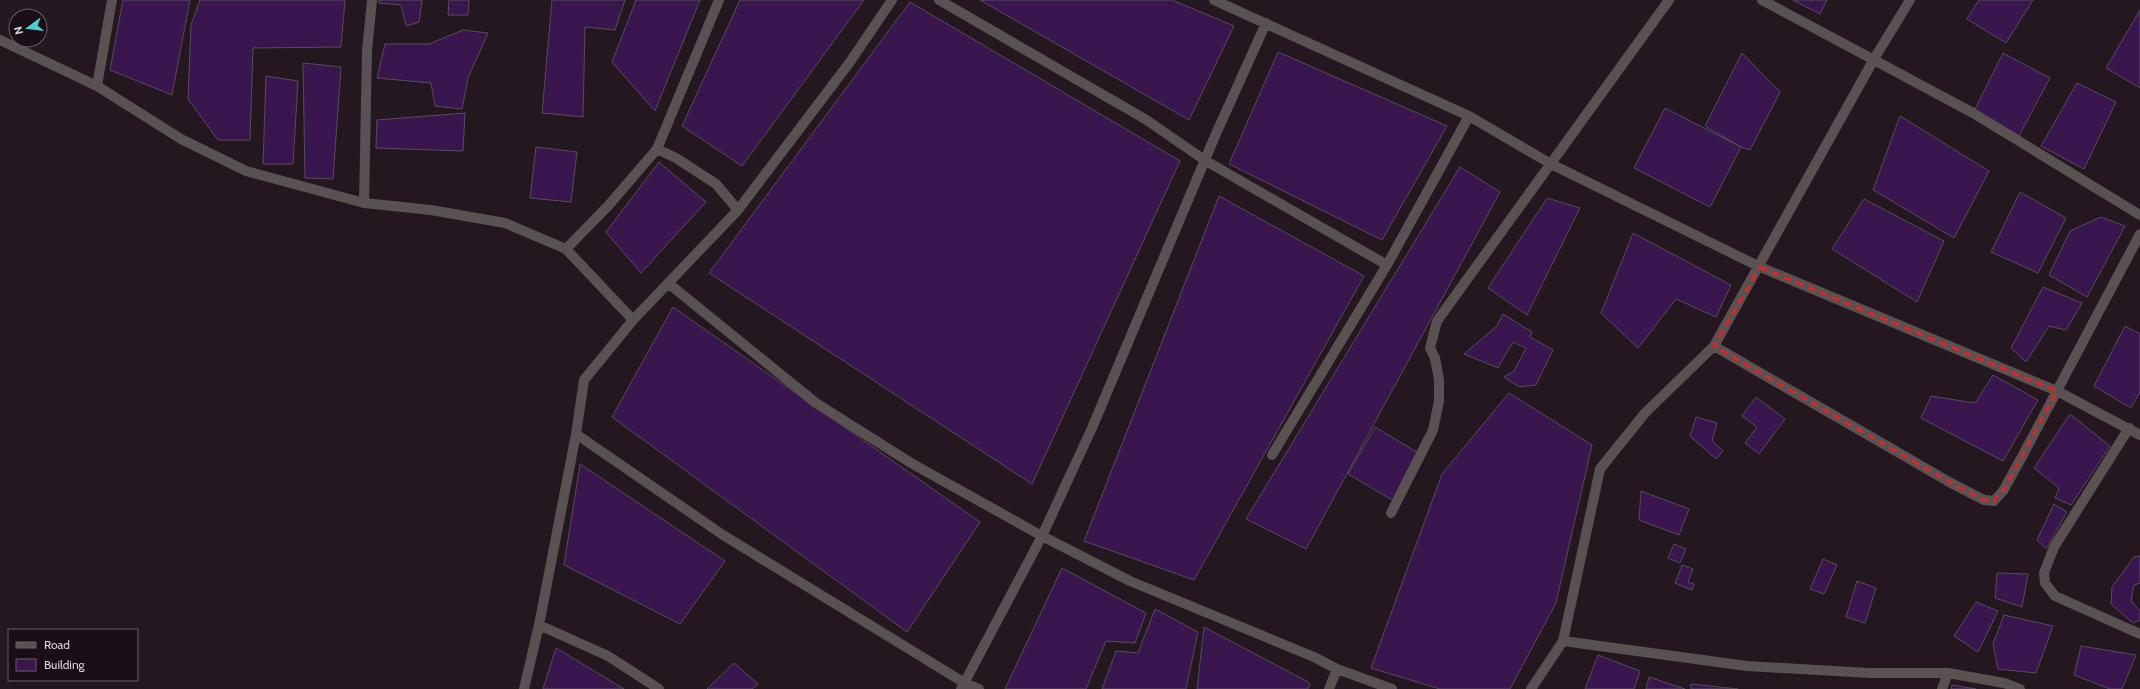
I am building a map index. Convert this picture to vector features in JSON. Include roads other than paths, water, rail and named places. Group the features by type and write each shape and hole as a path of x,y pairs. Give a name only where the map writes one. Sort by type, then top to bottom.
{"street":[{"path":"97,86 112,0"},
{"path":"364,203 368,51 372,0"},
{"path":"566,249 608,206 656,149 719,0"},
{"path":"524,689 539,625 576,434 584,380 633,320 738,210 850,62 892,0"},
{"path":"939,0 1145,119 1206,161 1387,265"},
{"path":"1214,0 1469,116 1550,164 1760,267 2057,391 2140,435"},
{"path":"1392,513 1433,430 1438,401 1438,380 1435,358 1430,348 1437,321 1669,0"},
{"path":"1762,0 1973,112 2140,215"},
{"path":"1532,689 1563,641 1600,469 1645,413 1714,346 1760,267 1874,59 1910,0"},
{"path":"962,685 1042,536 1092,428 1266,23"},
{"path":"0,40 97,86 181,139 246,171 364,203 431,210 505,223 566,249 633,320"},
{"path":"1272,455 1387,265 1469,116"},
{"path":"656,149 676,158 716,184 738,210"},
{"path":"1714,346 1951,483 1984,500 1994,501 2003,491 2140,234"},
{"path":"668,283 816,403 911,462 1042,536 1130,581 1314,657 1337,669 1392,689"},
{"path":"2129,428 2054,547 2044,572 2045,584 2055,596 2140,634"},
{"path":"576,434 722,535 962,685 979,689"},
{"path":"539,625 608,656 659,689"},
{"path":"1563,641 1747,666 1869,673 1948,673 2004,683 2020,689"},
{"path":"1329,689 1337,669"},
{"path":"1942,689 1948,673"}]}
